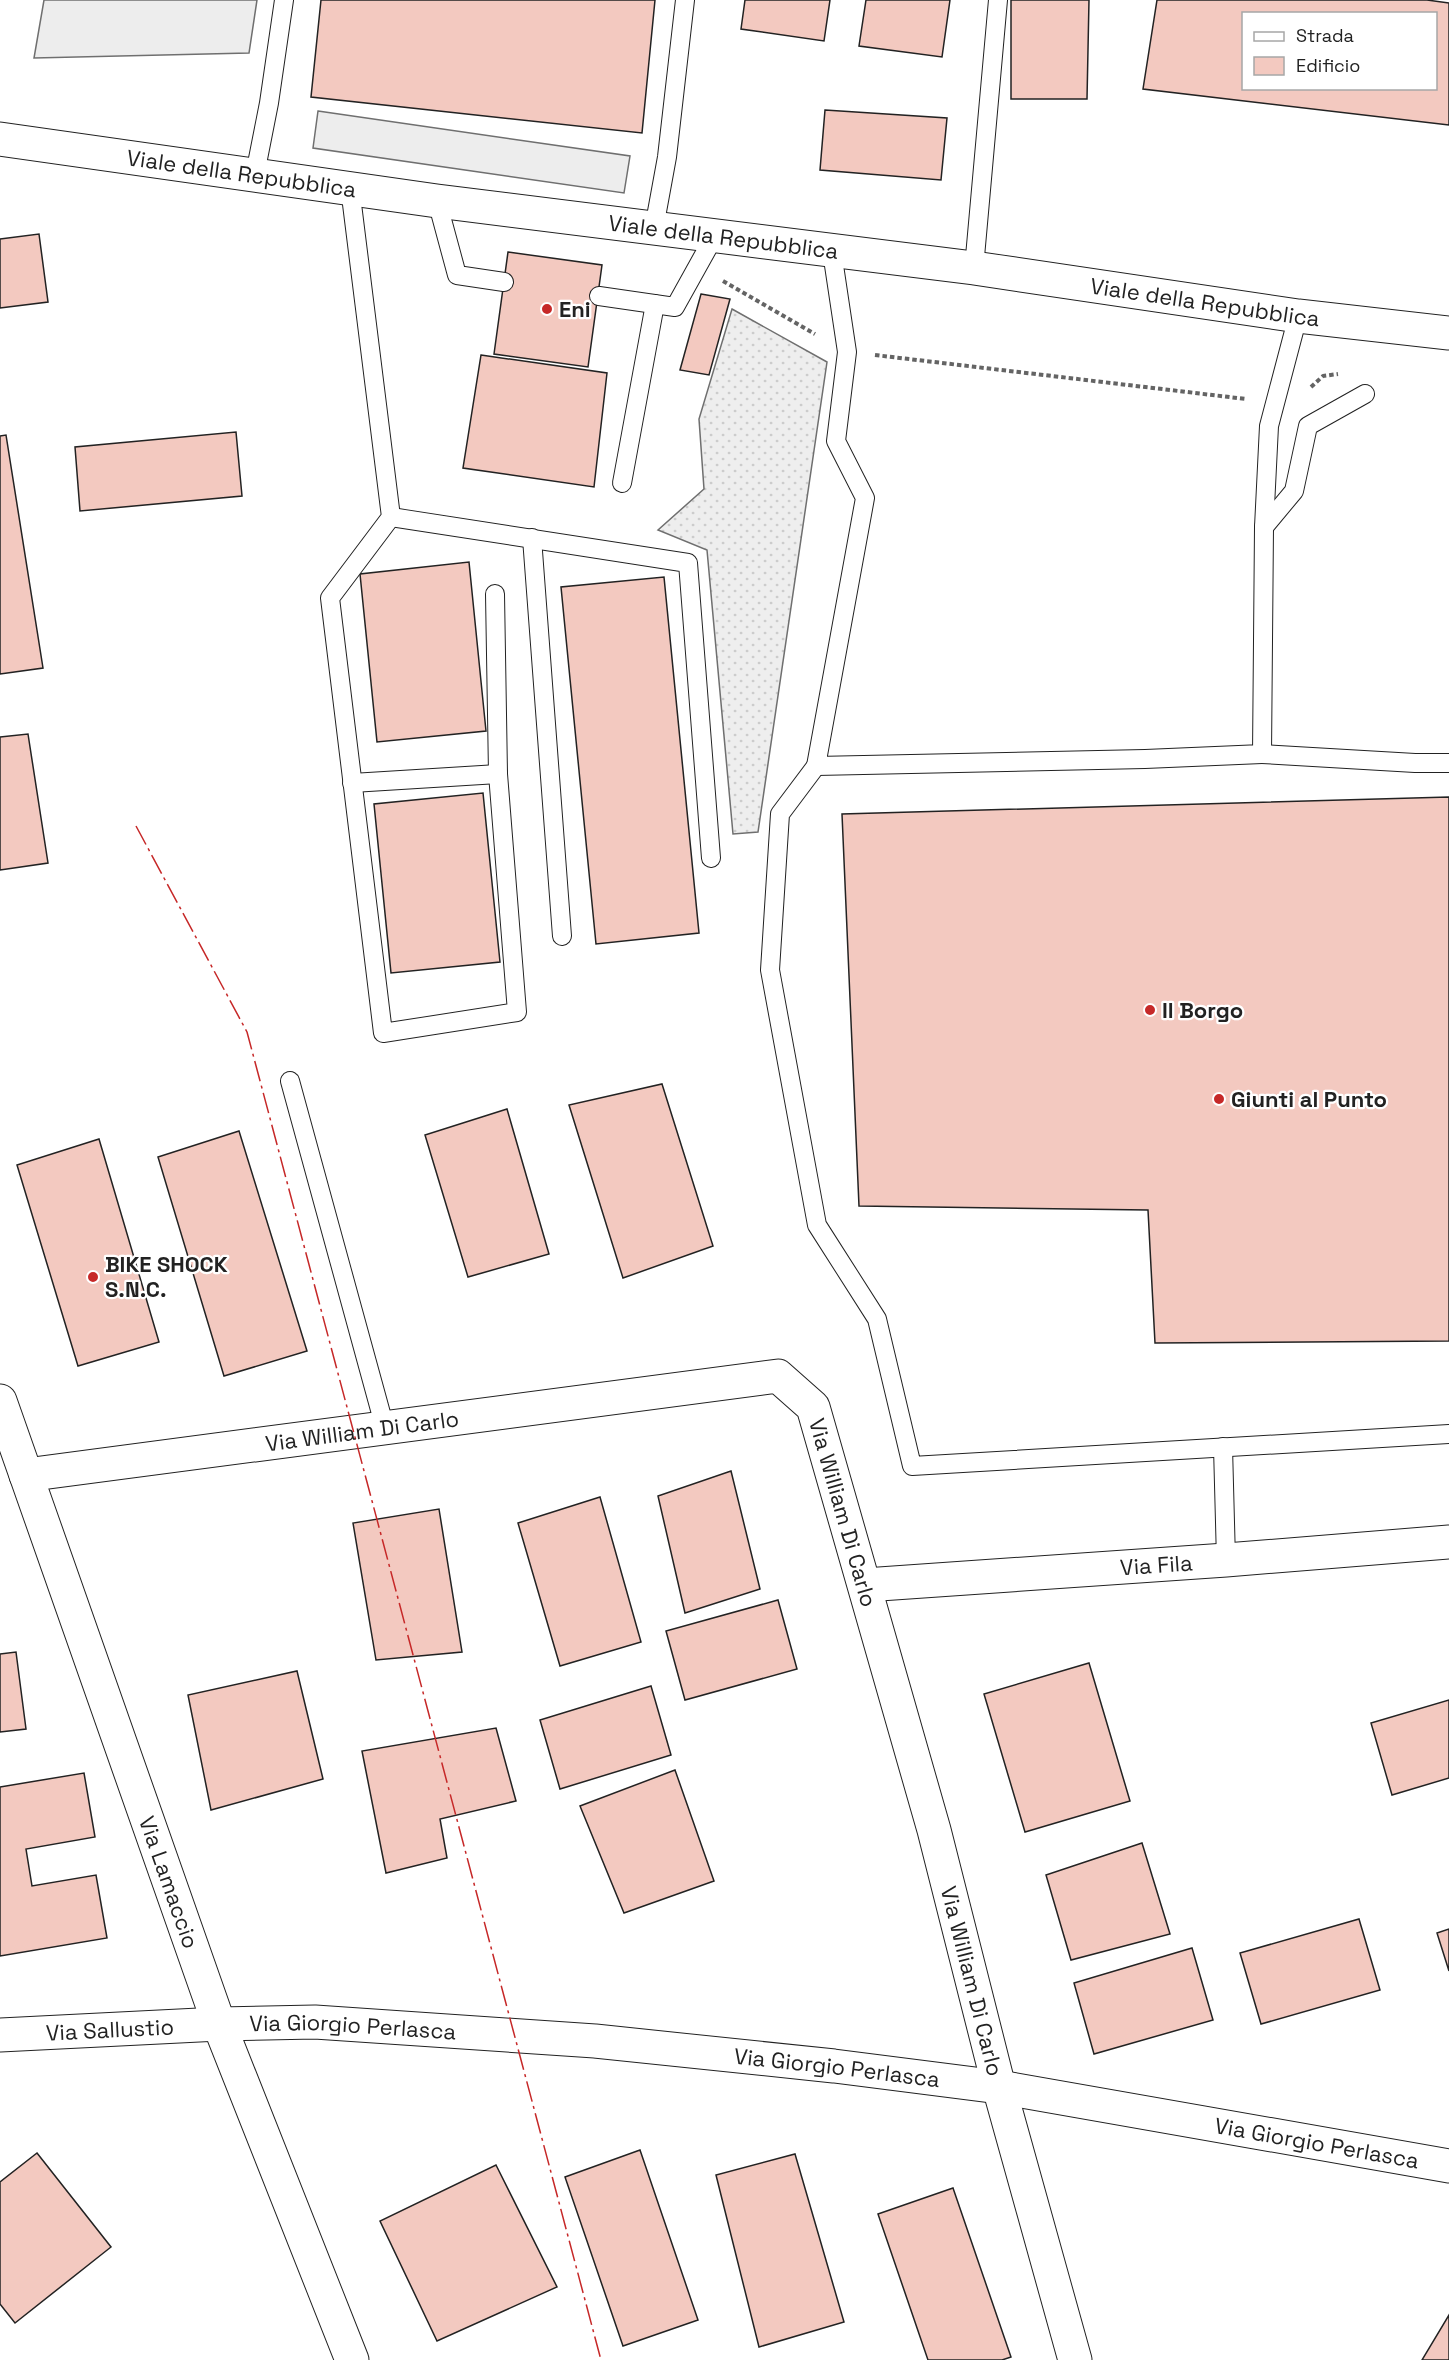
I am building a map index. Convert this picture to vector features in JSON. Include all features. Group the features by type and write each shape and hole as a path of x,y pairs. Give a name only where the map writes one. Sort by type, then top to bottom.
{"street":[{"name":"Viale della Repubblica","path":"0,139 437,201 974,268 1298,315 1449,333"},
{"name":"Via William Di Carlo","path":"26,1475 778,1376 813,1407 934,1830 999,2087 1075,2360"},
{"name":"Via Lamaccio","path":"0,1401 219,2024 352,2360"},
{"name":"Via Fila","path":"865,1585 1449,1542"},
{"name":"Via Giorgio Perlasca","path":"219,2024 315,2022 595,2041 834,2066 999,2087 1449,2166"},
{"name":"Via Sallustio","path":"0,2035 219,2024"}],"lane":[{"path":"255,174 269,103 284,0"},
{"path":"654,228 667,157 685,0"},
{"path":"974,268 998,0"},
{"path":"350,188 391,517 330,597 383,1033 517,1012 498,774 495,594"},
{"path":"437,201 457,275 504,282"},
{"path":"598,296 675,307 715,235"},
{"path":"832,252 847,352 836,441 865,498 816,766 780,814 770,970 818,1225 878,1320 912,1466 1449,1434"},
{"path":"622,483 654,304"},
{"path":"1262,754 1264,527 1269,426 1298,315"},
{"path":"1264,527 1294,491 1308,426 1365,394"},
{"path":"391,517 688,563 711,858"},
{"path":"532,538 562,936"},
{"path":"816,766 1145,759 1262,754 1414,764 1449,763"},
{"path":"352,783 498,774"},
{"path":"290,1081 385,1428"},
{"path":"1223,1447 1226,1560"}],"path":[{"path":"697,266 847,352 1276,402 1299,399 1323,376 1344,373"}],"shaded area":[{"path":"44,0 257,0 249,53 34,58"},
{"path":"318,111 630,156 624,193 313,148"},
{"path":"732,309 827,362 758,832 733,834 707,550 658,530 704,489 699,419"}],"building":[{"path":"321,0 655,0 642,133 311,97"},
{"path":"745,0 830,0 824,41 741,29"},
{"path":"866,0 950,0 942,57 859,46"},
{"path":"1011,0 1089,0 1087,99 1011,99"},
{"path":"1157,0 1427,0 1449,3 1449,125 1143,89"},
{"path":"825,110 947,118 941,180 820,170"},
{"path":"39,234 48,302 0,308 0,239"},
{"path":"508,252 602,265 588,367 494,354"},
{"path":"701,294 730,299 709,375 680,370"},
{"path":"481,355 607,373 594,487 463,468"},
{"path":"236,432 242,496 80,511 75,447"},
{"path":"6,435 43,668 0,674 0,436"},
{"path":"469,562 486,731 377,742 360,574"},
{"path":"664,577 699,933 596,944 561,587"},
{"path":"28,734 48,863 0,870 0,737"},
{"path":"483,793 500,962 391,973 374,804"},
{"name":"Il Borgo","path":"1449,797 1449,1341 1155,1343 1148,1210 859,1206 842,814"},
{"path":"662,1084 713,1246 623,1278 569,1105"},
{"path":"507,1109 549,1254 468,1277 425,1135"},
{"path":"239,1131 307,1351 224,1376 158,1157"},
{"path":"99,1139 159,1342 78,1366 17,1165"},
{"path":"731,1471 760,1589 685,1613 658,1496"},
{"path":"600,1497 641,1642 560,1666 518,1523"},
{"path":"439,1509 462,1652 376,1660 353,1523"},
{"path":"778,1600 797,1669 685,1700 666,1631"},
{"path":"16,1652 26,1729 0,1732 0,1654"},
{"path":"1089,1663 1130,1801 1025,1832 984,1694"},
{"path":"297,1671 323,1779 211,1810 188,1695"},
{"path":"651,1686 671,1755 560,1789 540,1720"},
{"path":"1449,1700 1449,1778 1392,1795 1371,1723"},
{"path":"496,1728 516,1801 440,1819 447,1858 386,1873 362,1751"},
{"path":"675,1770 714,1881 624,1913 580,1806"},
{"path":"84,1773 95,1837 26,1849 32,1886 96,1875 107,1938 0,1956 0,1787"},
{"path":"1142,1843 1170,1934 1071,1960 1046,1875"},
{"path":"1359,1919 1380,1990 1261,2024 1240,1953"},
{"path":"1449,1929 1449,1971 1437,1933"},
{"path":"1192,1948 1213,2020 1094,2054 1074,1983"},
{"path":"640,2150 698,2320 623,2346 565,2177"},
{"path":"37,2153 111,2247 15,2323 0,2304 0,2182"},
{"path":"795,2154 844,2322 759,2347 716,2175"},
{"path":"496,2165 557,2287 437,2341 380,2221"},
{"path":"953,2188 1011,2357 1002,2360 928,2360 878,2214"},
{"path":"1449,2315 1449,2360 1422,2360"}],"power":[{"path":"136,826 247,1032 601,2360"}],"place":[{"name":"Eni","path":"547,309"},
{"name":"Il Borgo","path":"1150,1010"},
{"name":"Giunti al Punto","path":"1219,1099"},
{"name":"BIKE SHOCK S.N.C.","path":"93,1277"}]}
